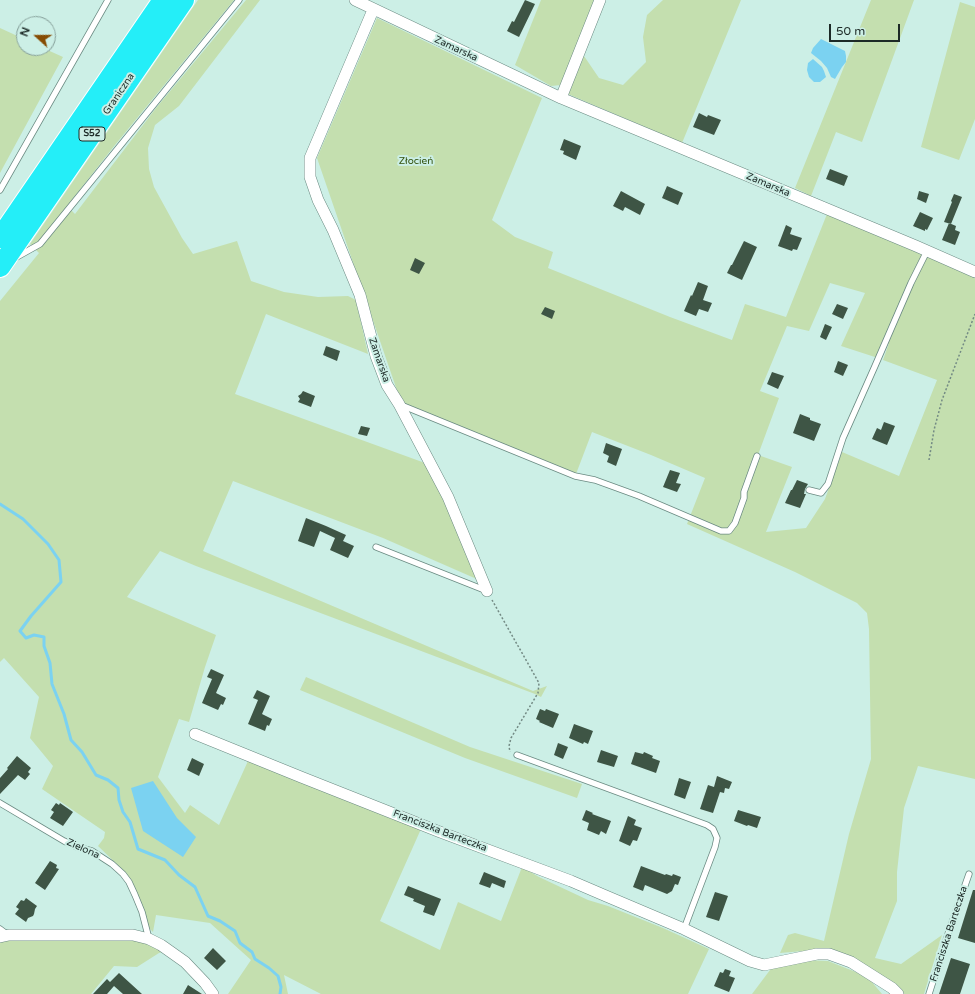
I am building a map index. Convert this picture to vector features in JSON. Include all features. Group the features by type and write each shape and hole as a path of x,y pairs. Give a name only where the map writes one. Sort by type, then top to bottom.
{"highway":[{"name":"Graniczna","path":"0,238 163,0"},
{"name":"Graniczna","path":"1,266 184,0"}],"street":[{"name":"Zamarska","path":"355,0 373,10 561,98 975,272"},
{"path":"561,98 600,0"},
{"name":"Zamarska","path":"373,10 310,158 310,177 318,200 333,230 360,295 376,356 387,385 399,404 448,497 487,591"},
{"name":"Franciszka Barteczka","path":"195,734 433,829 558,876 684,929 750,961 764,964 817,954 829,954 851,962 892,988 898,994"},
{"path":"3,934 134,935 149,939 162,945 185,962 206,983 213,994"}],"lane":[{"path":"0,190 108,0"},
{"path":"1,266 40,244 239,0"},
{"path":"809,490 821,493 828,484 843,438 911,283 927,251"},
{"path":"399,404 575,476 595,480 639,496 721,531 729,531 735,523 757,456"},
{"path":"376,547 487,591"},
{"path":"516,755 707,825 713,829 717,838 716,847 684,929"},
{"name":"Zielona","path":"0,803 64,841 77,847 92,851 112,864 129,882 142,912 149,939"},
{"name":"Franciszka Barteczka","path":"929,994 969,874"}],"path":[{"path":"929,460 934,430 942,400 975,314"},
{"path":"487,591 539,683 538,693 511,738 509,746 510,752 516,755"}],"green space":[{"path":"198,0 234,0 67,206 75,214 156,108 246,0 260,0 179,106 155,125 148,148 149,169 154,187 182,238 193,254 237,241 251,281 284,292 318,297 348,296 356,300 368,354 266,314 235,394 425,463 445,497 479,580 383,538 233,481 203,551 533,691 547,686 541,697 160,551 127,597 216,635 189,722 179,719 158,777 185,813 190,805 219,825 248,761 421,829 380,921 440,950 458,902 501,921 522,867 539,877 588,900 608,906 663,928 709,949 688,994 321,994 284,975 288,994 228,994 251,960 210,923 156,915 153,932 149,928 127,874 98,846 104,838 105,832 42,789 53,766 30,738 39,697 4,658 0,662 0,301 39,253 30,244"},
{"path":"541,0 594,0 561,85 551,86 515,65"},
{"path":"663,0 741,0 682,143 568,94 584,56 599,78 623,85 646,62 643,37 647,15"},
{"path":"871,0 914,0 862,142 836,132 811,196 795,188"},
{"path":"960,2 975,7 975,119 959,160 921,147"},
{"name":"Złocień","path":"377,18 542,98 492,220 515,237 553,252 548,268 732,340 745,304 786,317 827,214 975,275 975,779 918,766 904,808 897,872 897,901 875,958 901,964 942,935 924,994 892,994 827,949 780,953 788,935 795,933 824,941 849,834 871,759 869,629 867,613 857,603 795,572 687,524 705,478 592,432 576,474 401,402 317,158","holes":["830,283 865,293 841,346 878,358 889,343 883,360 937,380 899,476 842,452 825,499 806,528 766,532 792,467 758,455 779,398 760,391 787,326 809,331"]},
{"path":"0,28 16,35 16,56 56,56 56,54 63,57 0,173"},
{"path":"306,677 470,747 582,784 577,798 465,758 300,690"},
{"path":"133,939 151,944 166,951 159,953 137,967 114,966 91,994 0,994 0,940"},
{"path":"804,960 828,961 861,974 871,981 882,994 752,994 773,966"}],"water":[{"path":"821,39 845,51 846,62 835,79 831,77 827,68 821,61 811,53 813,48"},
{"path":"813,59 822,67 826,77 820,82 814,82 809,77 807,70 808,63"},
{"path":"153,781 177,818 196,837 183,857 143,831 131,788"}],"building":[{"path":"525,0 535,4 519,37 507,31 512,21 514,22"},
{"path":"699,113 707,117 708,115 721,120 714,135 693,127"},
{"path":"564,139 581,146 576,160 563,154 564,151 560,150"},
{"path":"830,169 848,176 844,186 826,179"},
{"path":"667,186 683,193 678,205 662,198"},
{"path":"621,191 645,204 640,215 625,207 623,211 613,206"},
{"path":"919,191 929,194 926,203 917,199"},
{"path":"954,194 962,197 951,224 944,222"},
{"path":"920,212 933,218 925,231 913,226"},
{"path":"949,223 956,226 955,230 960,232 955,245 942,240"},
{"path":"786,225 792,228 790,234 802,238 797,250 793,249 792,251 778,246"},
{"path":"744,241 757,247 742,280 727,273"},
{"path":"415,258 425,263 419,274 410,270"},
{"path":"698,282 708,286 703,300 712,303 708,312 699,309 696,316 684,311"},
{"path":"837,304 848,308 843,319 832,314"},
{"path":"545,307 555,311 552,319 541,314"},
{"path":"825,324 832,327 826,340 820,337"},
{"path":"326,346 340,351 337,361 323,355"},
{"path":"838,361 848,365 843,376 834,372"},
{"path":"772,372 784,376 778,389 767,384"},
{"path":"303,391 315,396 311,407 298,402 300,399 298,396"},
{"path":"800,414 821,424 814,441 793,433"},
{"path":"884,422 895,426 887,445 872,439 877,428 881,430"},
{"path":"361,426 370,428 367,436 358,434"},
{"path":"606,443 622,449 616,466 607,462 609,456 603,453"},
{"path":"670,470 680,473 676,483 681,484 677,492 663,487"},
{"path":"797,480 808,484 804,494 806,494 800,508 785,503"},
{"path":"306,518 346,535 343,541 354,546 348,558 330,550 335,538 320,531 314,547 298,541"},
{"path":"211,669 224,675 216,693 226,698 223,705 221,704 218,710 202,703 212,679 207,677"},
{"path":"257,690 270,696 262,714 272,719 269,726 267,725 265,731 248,724 258,700 253,698"},
{"path":"540,709 545,711 546,709 559,714 553,728 539,722 540,721 536,719"},
{"path":"574,724 593,731 588,744 584,742 583,744 569,738"},
{"path":"558,743 568,747 563,759 554,755"},
{"path":"601,750 618,756 614,767 597,762"},
{"path":"635,752 643,754 644,752 653,756 652,758 660,761 656,773 631,764"},
{"path":"17,756 31,768 28,772 30,774 25,780 18,775 0,794 0,778"},
{"path":"192,758 204,764 199,776 187,770"},
{"path":"717,776 732,782 729,789 725,788 724,793 720,792 713,813 700,809 708,785 714,787"},
{"path":"679,778 691,782 685,799 674,795"},
{"path":"56,803 59,805 60,803 73,812 63,826 50,818 54,812 51,810"},
{"path":"586,810 593,813 592,814 611,821 606,834 601,831 599,835 587,830 589,823 582,820"},
{"path":"738,810 761,817 757,828 734,821"},
{"path":"628,816 636,820 634,825 642,828 637,841 633,840 630,846 619,841"},
{"path":"50,861 57,865 56,868 59,869 45,890 35,883"},
{"path":"641,866 665,875 672,876 673,874 681,877 678,885 675,884 672,891 667,894 645,885 643,891 633,887"},
{"path":"484,872 506,881 504,888 492,883 490,888 479,884"},
{"path":"408,886 441,899 434,916 423,912 425,906 404,895"},
{"path":"973,890 975,890 975,943 958,938"},
{"path":"715,892 728,896 719,921 706,917"},
{"path":"26,898 37,906 33,916 28,918 26,922 15,914 19,909 16,907 21,900 24,901"},
{"path":"213,948 226,961 217,970 204,958"},
{"path":"951,958 970,964 960,994 939,994"},
{"path":"725,969 731,971 729,976 735,978 729,992 714,986 720,972 723,973"},
{"path":"119,973 142,994 123,994 114,986 107,994 93,994 107,979 110,982"},
{"path":"188,985 202,994 183,994"}],"waterway":[{"path":"0,504 23,519 48,544 59,560 61,582 20,631 26,638 34,635 44,637 44,646 50,663 52,684 64,714 71,740 82,752 96,775 108,780 118,788 119,800 123,812 130,822 138,849 165,860 179,875 195,887 208,916 220,921 235,931 240,943 252,952 255,959 278,976 281,987 280,994"}]}
